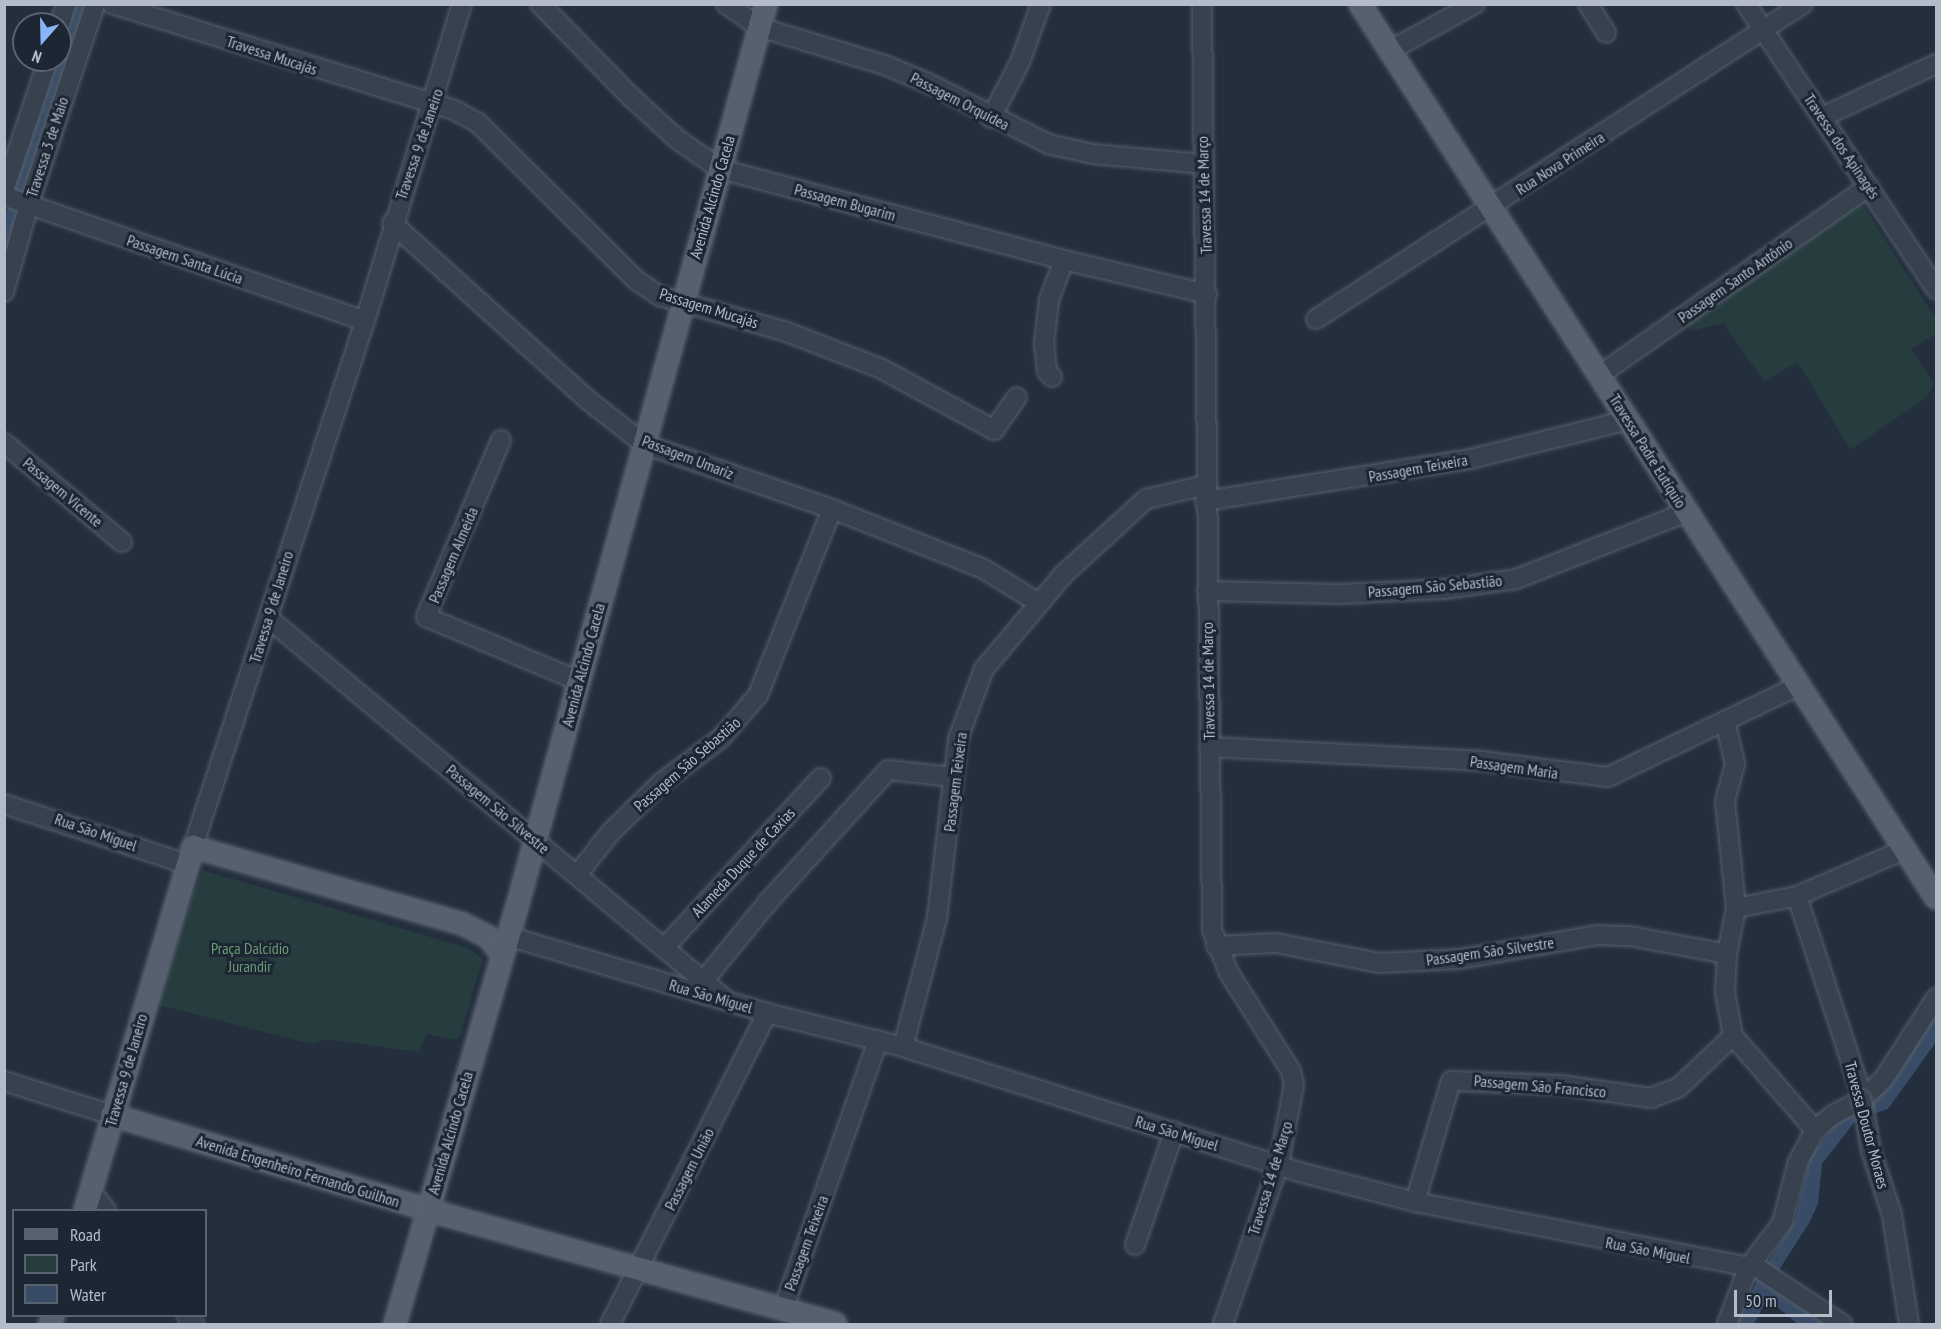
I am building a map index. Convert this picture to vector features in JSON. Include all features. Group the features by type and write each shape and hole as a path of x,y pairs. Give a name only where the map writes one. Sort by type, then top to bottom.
{"main road":[{"name":"Avenida Alcindo Cacela","path":"395,1324 535,840 766,4"},
{"name":"Travessa Padre Eutíquio","path":"1360,4 1601,374 1798,686 1936,897"},
{"name":"Rua São Miguel","path":"190,855 463,924 489,926 514,914"},
{"name":"Travessa 9 de Janeiro","path":"88,1201 190,855"},
{"name":"Rua São Miguel","path":"463,924 505,945"},
{"name":"Avenida Engenheiro Fernando Guilhon","path":"112,1115 428,1210 835,1324"}],"street":[{"name":"Travessa 3 de Maio","path":"4,292 27,204 95,4"},
{"name":"Travessa Mucajás","path":"112,4 432,106"},
{"name":"Travessa 9 de Janeiro","path":"190,855 364,321 392,223 432,106 462,4"},
{"name":"Passagem Bugarim","path":"540,4 630,96 677,139 720,169 1064,261 1207,294"},
{"name":"Passagem Orquídea","path":"726,4 759,27 887,66 1048,144 1093,154 1202,164"},
{"path":"991,118 1020,62 1041,4"},
{"name":"Travessa 14 de Março","path":"1203,4 1202,164 1207,294 1206,493 1211,909 1216,946 1290,1071 1294,1095 1279,1162 1223,1324"},
{"path":"1389,51 1475,4"},
{"path":"1588,4 1606,33"},
{"name":"Travessa dos Apinagés","path":"1746,4 1935,284"},
{"name":"Rua Nova Primeira","path":"1316,318 1491,208 1803,4"},
{"path":"1822,117 1936,64"},
{"name":"Travessa 3 de Maio","path":"5,195 44,72"},
{"name":"Passagem Mucajás","path":"432,106 454,110 477,122 636,280 660,296 784,331 880,368 994,430 1017,398"},
{"name":"Passagem Santo Antônio","path":"1601,374 1869,186"},
{"name":"Passagem Santa Lúcia","path":"5,195 364,321"},
{"name":"Passagem Umariz","path":"392,223 588,400 644,444 832,508 982,567 1039,603"},
{"path":"1052,377 1047,371 1044,344 1049,300 1064,261"},
{"name":"Passagem Teixeira","path":"903,1047 937,918 954,777 964,717 984,669 1039,603 1092,546 1146,499 1470,459 1628,420"},
{"name":"Passagem Almeida","path":"501,440 426,617 579,681"},
{"name":"Passagem Vicente","path":"4,443 122,542"},
{"name":"Passagem São Sebastião","path":"577,875 611,832 660,783 721,738 758,695 832,508"},
{"name":"Passagem São Sebastião","path":"1207,591 1340,594 1444,588 1516,579 1687,512"},
{"name":"Passagem São Silvestre","path":"268,618 728,1001"},
{"name":"Passagem Maria","path":"1209,747 1481,761 1608,777 1798,686"},
{"path":"1725,721 1735,764 1725,801 1736,908 1727,954 1725,993 1732,1036 1815,1130"},
{"path":"704,980 768,902 888,770 954,777"},
{"name":"Alameda Duque de Caxias","path":"665,947 821,778"},
{"name":"Rua São Miguel","path":"4,804 190,855"},
{"path":"1736,908 1797,896 1904,850"},
{"name":"Travessa Doutor Moraes","path":"1797,896 1863,1101 1871,1150 1892,1215 1909,1324"},
{"name":"Passagem São Silvestre","path":"1216,946 1276,944 1380,963 1460,959 1597,935 1630,936 1727,954"},
{"name":"Rua São Miguel","path":"505,945 903,1047 1174,1132 1415,1202 1760,1271 1842,1324"},
{"path":"1727,1324 1760,1271 1782,1222 1798,1162 1815,1130 1833,1115 1863,1101 1896,1065 1936,998"},
{"name":"Passagem União","path":"610,1324 767,1013"},
{"name":"Passagem São Francisco","path":"1415,1202 1451,1081 1561,1085 1651,1098 1678,1087 1697,1073 1732,1036"},
{"name":"Passagem Teixeira","path":"783,1310 878,1040"},
{"name":"Avenida Engenheiro Fernando Guilhon","path":"4,1082 112,1115"},
{"path":"1135,1245 1174,1132"},
{"path":"88,1201 104,1209"}],"green space":[{"path":"1858,197 1936,319 1936,334 1911,349 1934,383 1927,397 1850,450 1798,362 1764,381 1723,323 1691,331 1687,322"},
{"name":"Praça Dalcídio Jurandir","path":"202,870 468,948 483,959 460,1036 456,1040 427,1034 419,1052 326,1039 311,1044 155,1004"}],"water":[{"path":"1936,1008 1936,1042 1888,1109 1873,1114 1870,1099"},
{"path":"1857,1107 1856,1120 1822,1164 1818,1204 1809,1223 1777,1273 1765,1267 1795,1220 1810,1157 1836,1122"},
{"path":"1759,1276 1823,1324 1798,1324 1767,1299 1754,1324 1737,1324"}],"waterway":[{"path":"4,243 81,4"}]}
